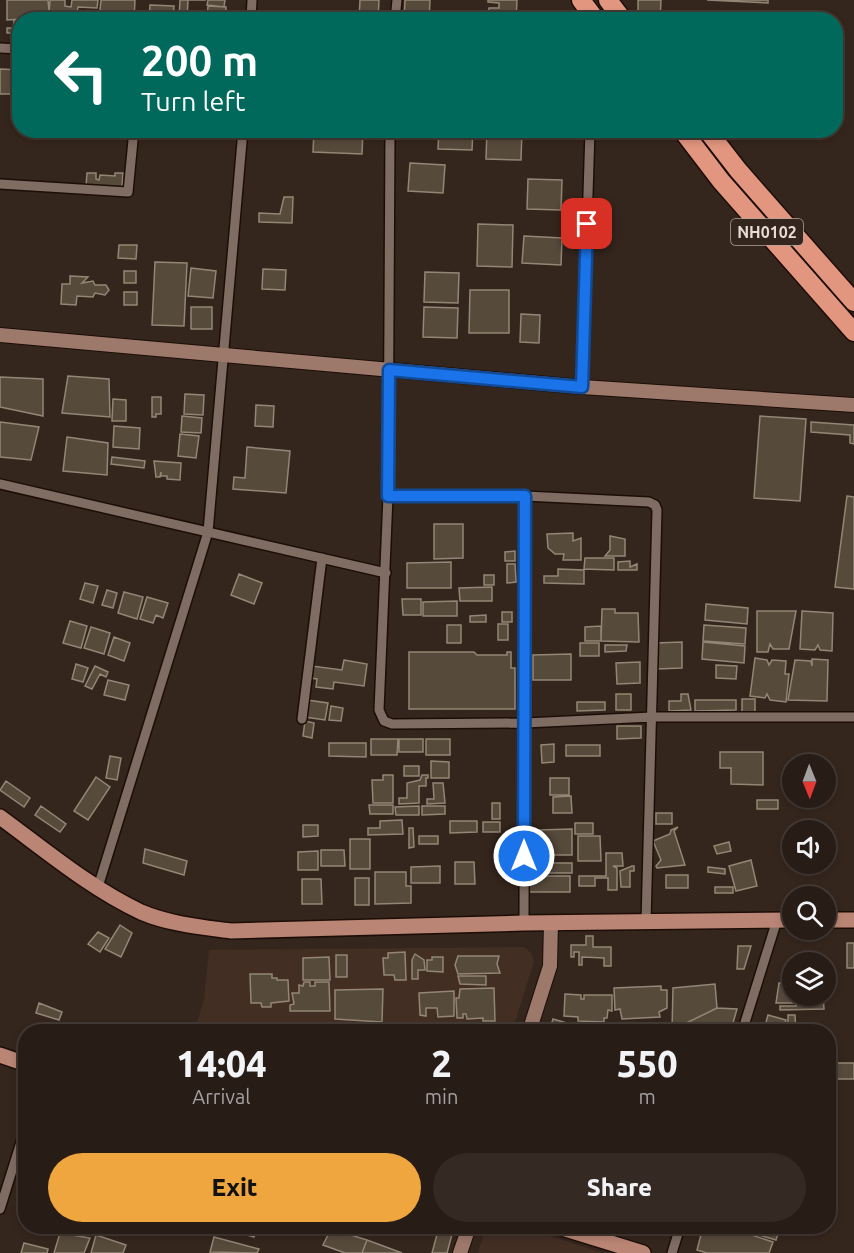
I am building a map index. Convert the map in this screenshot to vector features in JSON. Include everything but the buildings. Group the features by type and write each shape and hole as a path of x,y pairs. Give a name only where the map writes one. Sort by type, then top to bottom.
{"highway":[{"name":"NH0102","path":"688,138 721,181 854,332"},
{"name":"NH0102","path":"713,138 738,170 854,302"}],"main road":[{"path":"0,817 98,887 142,912 183,924 231,931 524,923 782,920"},
{"path":"836,920 854,920"},
{"path":"0,1055 18,1061"},
{"path":"582,1234 643,1253"}],"street":[{"path":"0,184 128,192 133,138"},
{"path":"98,887 208,532 242,138"},
{"path":"390,138 388,496 380,710 384,721 392,724 525,723 652,717 854,717"},
{"path":"582,387 590,138"},
{"path":"0,335 582,387 854,405"},
{"path":"0,484 386,573"},
{"path":"388,496 525,496 649,502 655,505 657,510 646,922"},
{"path":"524,923 525,496"},
{"path":"302,719 322,558"},
{"path":"532,1024 550,966 551,923"},
{"path":"745,1024 782,925"},
{"path":"0,1209 4,1177 18,1145"},
{"path":"460,1253 466,1234"},
{"path":"672,1253 678,1234"}],"shaded area":[{"path":"524,947 531,953 534,961 514,1024 196,1024 204,1000 209,950"},
{"path":"484,1234 544,1234 603,1253 478,1253"}],"route":[{"path":"524,856 525,496 388,496 389,370 582,387 587,224"}]}
